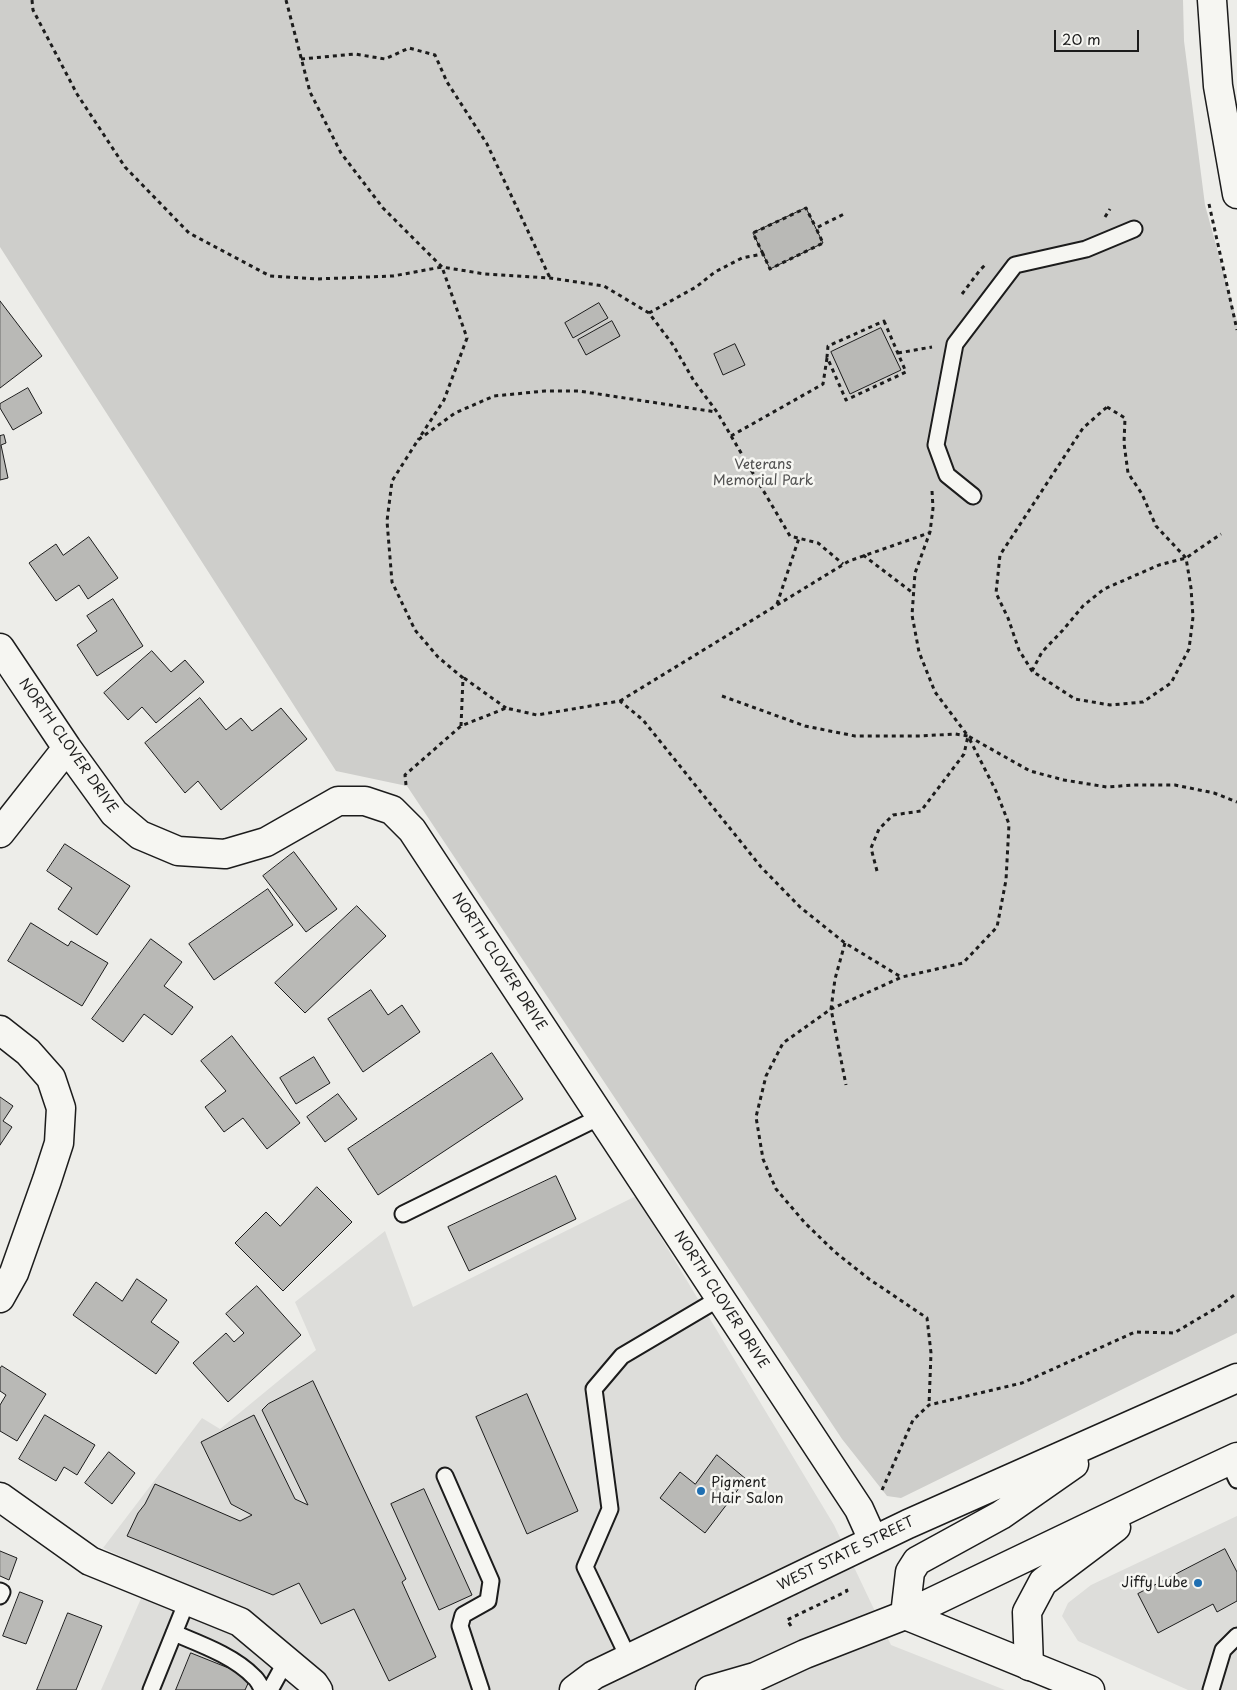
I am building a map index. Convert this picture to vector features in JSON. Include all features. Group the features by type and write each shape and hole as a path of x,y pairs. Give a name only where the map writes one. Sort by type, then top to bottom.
{"street":[{"path":"1212,0 1218,86 1237,194"},
{"name":"NORTH CLOVER DRIVE","path":"0,648 67,748 114,812 140,835 178,851 225,854 266,842 338,801 365,801 392,810 412,830 859,1509 873,1540"},
{"path":"0,833 67,748"},
{"path":"0,1030 28,1052 51,1078 61,1108 58,1143 47,1180 14,1273 0,1298"},
{"name":"WEST STATE STREET","path":"574,1690 594,1675 873,1540 1237,1378"},
{"name":"WEST STATE STREET","path":"905,1615 910,1572 917,1561 1001,1515 1123,1429"},
{"path":"710,1690 757,1684 805,1654 905,1615 1162,1492 1234,1466"},
{"path":"1029,1666 1027,1612 1043,1582 1162,1492"},
{"path":"0,1497 90,1562 240,1622 318,1690"},
{"path":"905,1615 1090,1690"}],"lane":[{"path":"974,496 947,475 936,445 956,344 1016,266 1086,249 1134,229"},
{"path":"403,1214 600,1117"},
{"path":"629,1658 585,1567 610,1508 594,1388 622,1356 720,1298"},
{"path":"445,1476 491,1581 488,1601 463,1615 460,1626 481,1690"},
{"path":"0,1591 2,1592 0,1596"},
{"path":"151,1690 187,1601"},
{"path":"174,1633 216,1651 255,1677 263,1690"},
{"path":"1211,1690 1223,1650 1237,1636"},
{"path":"270,1690 286,1661"}],"path":[{"path":"32,0 33,10 77,94 125,167 190,233 270,276 316,279 393,276 442,267 486,274 550,278 604,286 648,313 673,345 694,381 717,412 790,536 818,543 843,564"},
{"path":"286,0 310,92 341,153 383,208 442,267 467,338 444,400 392,481 387,521 392,582 415,630 438,657 463,678 506,708 537,715 620,702 843,564 863,555 930,532"},
{"path":"301,59 355,54 386,59 409,48 435,55 447,82 488,144 550,278"},
{"path":"806,208 823,243 770,269 764,254 754,233 806,208"},
{"path":"1101,222 1110,209"},
{"path":"816,228 846,213"},
{"path":"648,313 696,287 715,272 742,258 764,254"},
{"path":"958,300 986,264"},
{"path":"731,436 823,384 828,346 884,321 906,372 846,400 827,357"},
{"path":"932,356 933,341"},
{"path":"898,353 932,347"},
{"path":"418,440 455,412 494,396 579,391 717,412"},
{"path":"1107,407 1125,418 1124,443 1128,473 1142,494 1156,526 1186,558 1194,617 1189,649 1171,684 1143,702 1110,705 1075,699 1032,671 1019,650 1008,618 996,593 1000,555 1083,428 1107,407"},
{"path":"929,1405 931,1353 927,1318 869,1279 834,1252 805,1223 776,1189 763,1159 756,1117 766,1076 783,1043 831,1009 902,977 963,963 997,927 1006,880 1009,824 996,791 968,736 935,692 919,652 912,615 916,572 930,532 933,508 932,489"},
{"path":"1032,671 1042,652 1083,606 1104,589 1159,565 1186,558 1221,534"},
{"path":"776,606 799,538"},
{"path":"863,555 914,593"},
{"path":"461,726 463,678"},
{"path":"722,696 806,726 855,736 968,736 1030,771 1064,780 1107,787 1175,785 1214,793 1237,802"},
{"path":"620,702 643,720 761,867 800,907 845,943 902,977"},
{"path":"412,830 405,775 461,726 506,708"},
{"path":"878,871 871,848 878,829 893,814 921,812 964,754 968,736"},
{"path":"845,943 835,979 831,1009 846,1085"},
{"path":"881,1491 913,1420 929,1405 1022,1383 1135,1332 1174,1333 1218,1307 1237,1292"},
{"path":"791,1626 788,1620 847,1591 844,1584"}],"shaded area":[{"path":"636,1196 834,1525 891,1645 1005,1690 101,1690 153,1571 103,1548 202,1418 220,1429 316,1350 295,1302 385,1231 413,1307"},
{"path":"1237,1516 1237,1690 1188,1690 1078,1641 1062,1616 1068,1603 1091,1585"}],"green space":[{"name":"Veterans Memorial Park","path":"0,0 1183,0 1184,41 1205,205 1237,321 1237,1333 901,1498 887,1496 842,1439 407,786 336,771 0,247"}],"building":[{"path":"806,208 823,243 770,269 753,233"},
{"path":"0,301 42,356 0,388"},
{"path":"599,303 608,318 573,338 565,323"},
{"path":"612,321 620,336 586,355 578,340"},
{"path":"881,328 901,370 850,394 831,352"},
{"path":"735,344 745,365 723,375 714,354"},
{"path":"28,388 42,413 13,430 0,408 0,404"},
{"path":"4,435 6,443 1,445 8,478 0,480 0,436"},
{"path":"89,537 118,578 88,599 79,585 56,601 29,563 56,544 63,555"},
{"path":"113,599 143,646 97,676 77,645 97,631 87,616"},
{"path":"152,651 171,672 185,660 204,682 156,723 142,707 128,720 104,693"},
{"path":"200,698 226,730 241,718 252,731 281,708 307,739 221,810 198,781 185,793 145,743"},
{"path":"65,844 130,886 97,935 58,909 72,888 47,871"},
{"path":"294,852 337,909 306,932 263,876"},
{"path":"268,889 293,925 214,980 189,944"},
{"path":"357,906 386,936 305,1013 275,983"},
{"path":"31,923 68,946 71,941 108,963 82,1006 8,961"},
{"path":"151,939 182,962 164,986 193,1007 172,1035 144,1014 123,1042 92,1019"},
{"path":"371,990 388,1015 402,1005 420,1032 363,1072 328,1019"},
{"path":"232,1036 300,1123 267,1149 243,1118 224,1132 205,1107 226,1091 201,1061"},
{"path":"492,1053 523,1099 378,1195 348,1149"},
{"path":"314,1057 330,1083 296,1104 280,1078"},
{"path":"338,1094 357,1119 325,1142 307,1117"},
{"path":"0,1097 13,1106 3,1121 12,1127 0,1145"},
{"path":"556,1176 576,1219 469,1271 448,1227"},
{"path":"317,1187 352,1222 283,1291 235,1243 266,1212 280,1226"},
{"path":"137,1279 167,1300 151,1322 179,1342 156,1374 73,1315 96,1282 122,1301"},
{"path":"257,1286 301,1335 228,1402 193,1363 226,1333 234,1342 244,1333 226,1314"},
{"path":"2,1366 46,1394 17,1441 0,1431 0,1405 6,1395 0,1391 0,1369"},
{"path":"313,1381 406,1579 402,1582 436,1657 389,1681 354,1609 321,1624 299,1583 273,1595 127,1536 155,1484 240,1521 252,1515 231,1504 201,1442 254,1415 295,1499 308,1505 262,1410 268,1404"},
{"path":"527,1394 578,1511 527,1534 476,1417"},
{"path":"45,1415 95,1445 77,1475 64,1467 56,1481 19,1459"},
{"path":"109,1452 135,1473 112,1504 85,1483"},
{"name":"Pigment Hair Salon","path":"717,1455 746,1479 705,1533 660,1498 680,1472 695,1484"},
{"path":"424,1489 472,1595 439,1610 391,1504"},
{"name":"Jiffy Lube","path":"1225,1549 1237,1572 1237,1601 1217,1612 1213,1604 1158,1633 1138,1594"},
{"path":"0,1551 17,1558 9,1580 0,1576"},
{"path":"20,1592 43,1601 26,1644 3,1636"},
{"path":"68,1613 102,1626 76,1690 37,1690"},
{"path":"191,1653 251,1677 245,1690 176,1690"}],"place":[{"name":"Pigment Hair Salon","path":"701,1491"},
{"name":"Jiffy Lube","path":"1198,1583"}]}
